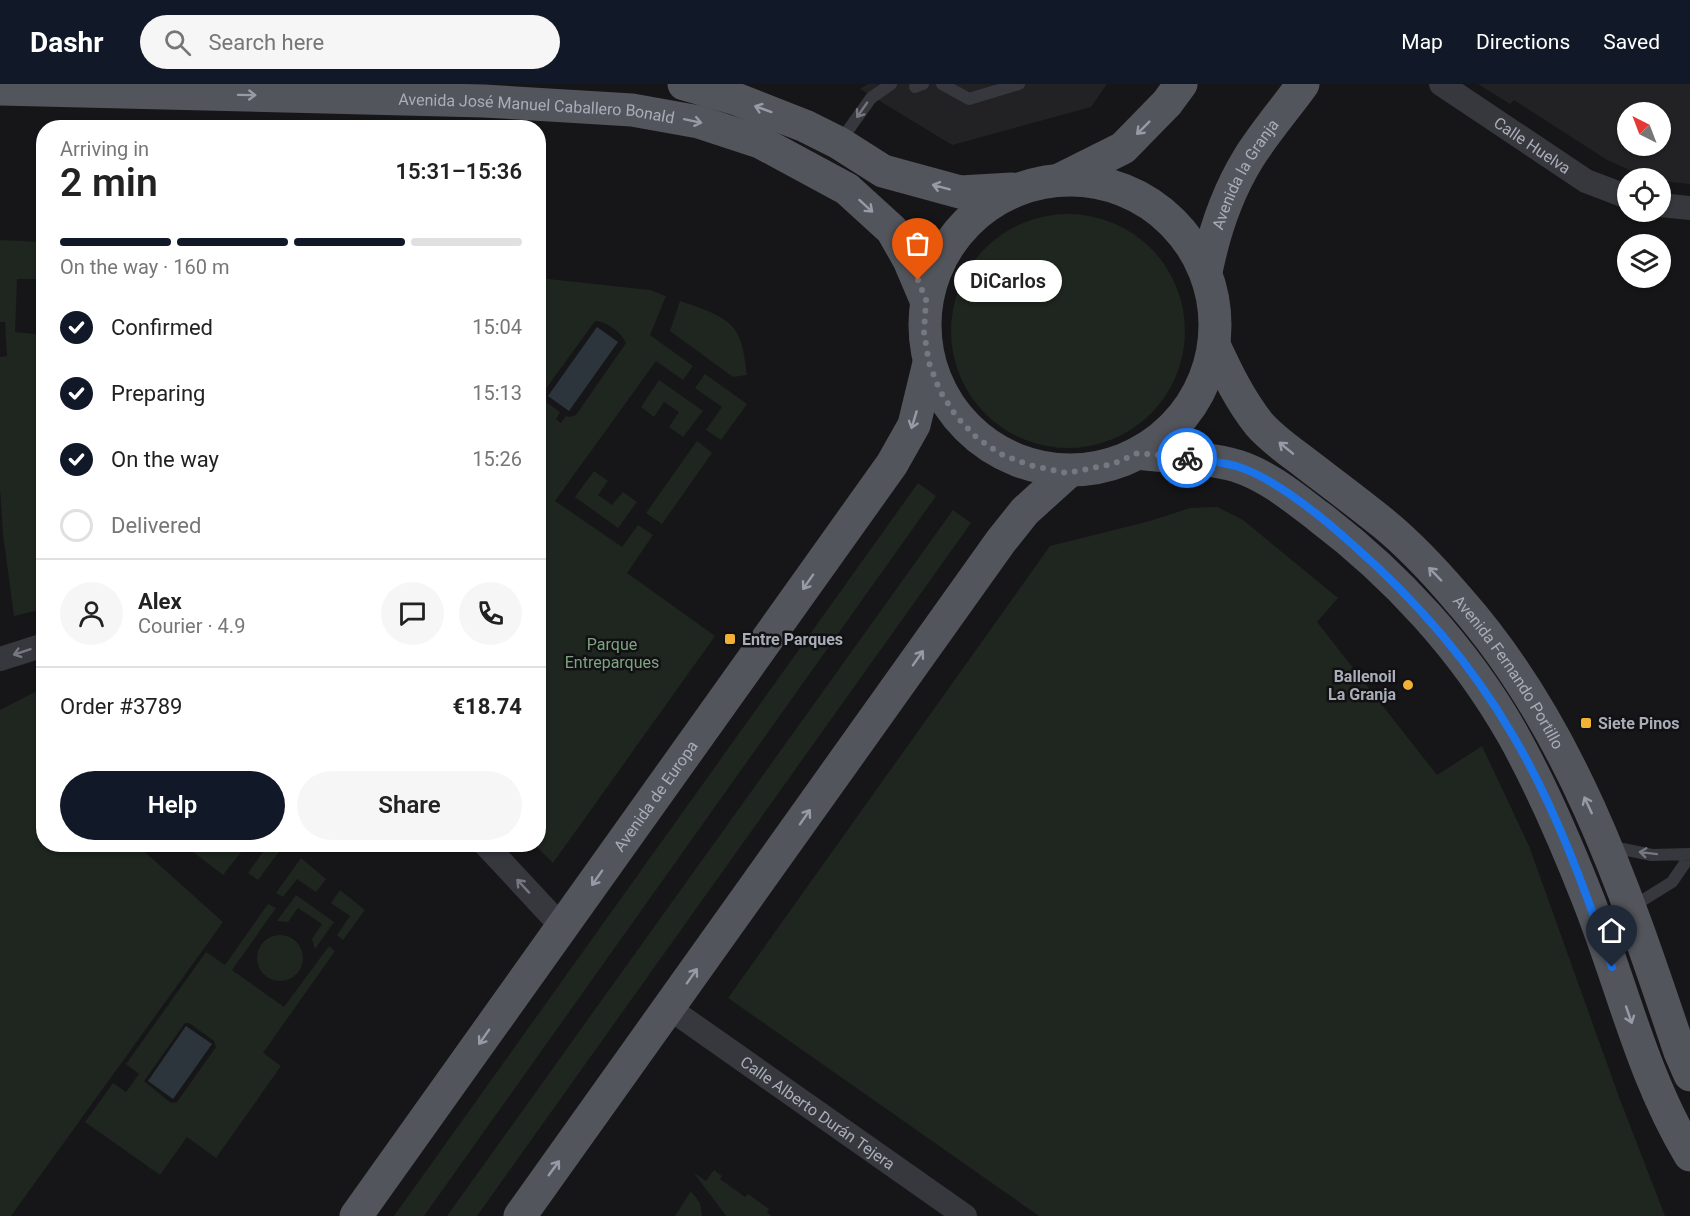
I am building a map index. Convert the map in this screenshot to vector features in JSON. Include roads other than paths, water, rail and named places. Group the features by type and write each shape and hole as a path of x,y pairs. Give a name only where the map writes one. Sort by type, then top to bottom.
{"main road":[{"path":"684,84 771,111 839,143 883,171 960,192 1019,189"},
{"path":"1059,180 1123,148 1167,104 1181,84"},
{"name":"Avenida la Granja","path":"1206,272 1213,237 1226,199 1248,159 1303,86"},
{"name":"Avenida José Manuel Caballero Bonald","path":"0,88 484,101 632,110 699,122 760,142 847,189 892,230 909,260 926,300"},
{"name":"Avenida de Europa","path":"1059,180 1096,182 1131,193 1163,213 1188,239 1206,272 1214,308 1214,345 1205,379 1189,408 1166,434 1138,453 1113,464 1067,473 1029,465 1001,454 977,438 956,416 940,391 929,363 924,332 926,300 938,264 958,232 986,206 1019,189 1059,180"},
{"name":"Avenida Fernando Portillo","path":"1214,345 1238,395 1260,425 1282,445 1385,525 1452,592 1514,669 1540,710 1567,761 1606,846 1631,908 1690,1075"},
{"name":"Avenida de Europa","path":"356,1216 892,464 914,425 929,363"},
{"name":"Avenida Fernando Portillo","path":"1138,453 1238,466 1280,488 1338,531 1377,566 1414,602 1456,651 1512,734 1539,786 1589,900 1657,1091 1672,1125 1690,1155"},
{"path":"520,1216 1001,541 1025,511 1067,473"}],"street":[{"name":"Calle Huelva","path":"1441,84 1586,181 1617,193"},
{"path":"1671,206 1690,208"},
{"path":"0,659 36,648"},
{"path":"492,852 562,927"},
{"name":"Calle Alberto Durán Tejera","path":"669,1008 965,1216"}],"lane":[{"path":"839,143 871,98 891,84"},
{"path":"944,85 969,99 1019,84"},
{"path":"1606,846 1652,855 1690,855"},
{"path":"1631,908 1672,882 1690,855"}],"place":[{"name":"DiCarlos","path":"918,280"},
{"name":"Entre Parques","path":"730,639"},
{"name":"Ballenoil La Granja","path":"1408,685"},
{"name":"Siete Pinos","path":"1586,723"}],"park label":[{"name":"Parque Entreparques","path":"612,653"}]}
